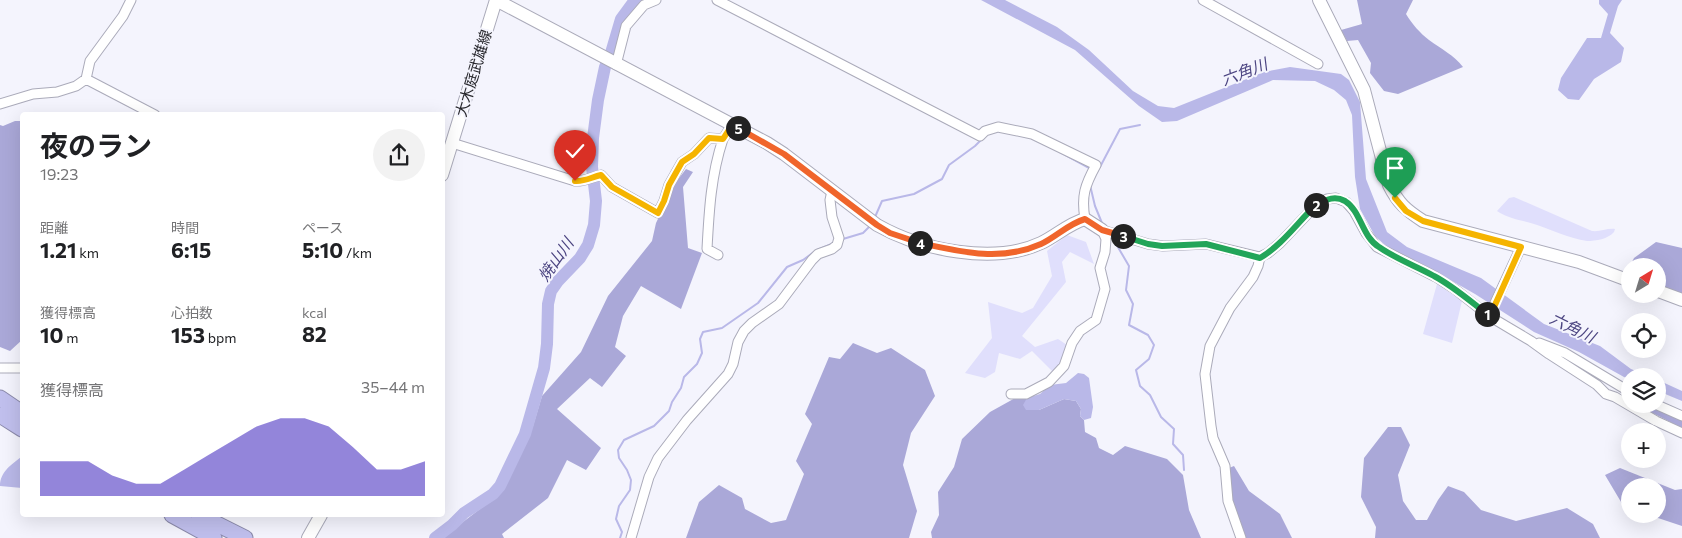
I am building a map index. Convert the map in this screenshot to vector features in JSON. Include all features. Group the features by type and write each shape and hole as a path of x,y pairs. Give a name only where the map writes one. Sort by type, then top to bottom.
{"highway":[{"path":"0,398 20,412"},
{"path":"0,416 20,428"},
{"path":"177,517 218,532 245,538"},
{"path":"202,517 218,532"}],"street":[{"path":"0,104 34,94 57,92 76,86 86,78 90,61 123,16 131,0"},
{"path":"496,0 767,143 877,225 890,233 914,242 963,252 991,255 1021,251 1042,243 1076,222 1085,219"},
{"name":"大木庭武雄線","path":"445,165 496,0"},
{"path":"616,65 626,26 644,5 656,0"},
{"path":"717,0 980,136 985,131 998,127 1032,134 1096,165 1086,184 1083,210 1085,219 1102,230 1148,244 1162,246 1206,244 1260,258"},
{"path":"1203,0 1318,64"},
{"path":"1319,0 1364,90 1386,176 1395,198 1406,211 1423,221 1579,262 1621,278"},
{"path":"86,78 149,112"},
{"path":"718,255 707,249 709,198 716,160 723,139 732,125"},
{"path":"452,143 575,181 583,182 601,175 612,187 658,213 669,185 682,162 694,154 709,138 723,139"},
{"path":"631,538 652,468 687,420 728,374 733,364 738,342 744,331 779,304 812,260 818,254 832,249 838,241 832,217 830,200 832,191"},
{"path":"1241,538 1228,501 1225,466 1210,426 1206,374 1210,346 1230,308 1252,277 1260,258 1280,243 1315,206 1327,199 1336,198 1346,202 1377,247 1436,277 1532,341 1548,354 1597,385 1606,394 1682,433"},
{"path":"1011,394 1026,394 1049,382 1064,366 1072,343 1080,331 1096,320 1105,289 1100,268 1105,252 1106,239 1102,230"},
{"path":"1491,313 1521,247"},
{"path":"1666,294 1682,300"},
{"path":"1532,341 1565,353 1621,387"},
{"path":"0,368 20,368"},
{"path":"1666,409 1682,416"},
{"path":"308,538 320,517"}],"shaded area":[{"path":"981,0 1005,0 1057,27 1089,50 1133,91 1158,106 1174,108 1264,72 1290,67 1341,74 1349,80 1360,102 1366,179 1387,232 1407,247 1481,278 1544,324 1600,346 1630,368 1621,368 1621,375 1579,352 1534,332 1475,294 1422,264 1388,248 1375,236 1360,209 1355,177 1352,115 1346,100 1334,90 1315,81 1273,80 1177,121 1162,122 1139,106 1075,50"},
{"path":"1357,0 1413,0 1406,14 1416,28 1463,67 1398,94 1384,91 1370,73 1371,63 1358,40 1347,41 1341,30 1362,24"},
{"path":"1599,0 1622,0 1618,6 1610,33 1624,48 1621,62 1594,79 1579,100 1568,99 1558,90 1561,78 1587,38 1601,38 1608,14 1599,4"},
{"path":"20,121 20,342 10,351 0,347 0,125 3,126"},
{"path":"686,169 693,172 683,187 688,248 702,253 681,309 641,286 623,316 615,347 626,356 602,387 590,378 557,409 601,448 586,470 567,460 548,498 502,534 504,538 442,538 497,496 533,426 542,396 581,352 608,296 652,241 656,223 676,182"},
{"path":"1514,197 1592,231 1615,229 1614,232 1602,239 1587,241 1511,218 1497,211 1509,198"},
{"path":"1067,235 1086,242 1094,264 1070,252 1062,262 1066,282 1022,336 1035,347 1058,339 1067,345 1059,367 1053,372 1032,351 1020,359 999,353 995,372 985,378 965,373 992,338 988,302 1022,313 1033,308 1052,276 1047,251"},
{"path":"1656,242 1682,248 1682,294 1666,288 1666,258 1634,258"},
{"path":"1437,284 1462,301 1452,343 1423,334"},
{"path":"853,343 877,353 891,348 925,370 935,396 911,433 903,465 917,511 909,538 686,538 699,502 719,485 742,498 745,509 771,523 786,520 804,474 796,461 812,424 805,414 829,357 840,359"},
{"path":"1078,373 1084,374 1089,378 1093,407 1091,418 1084,420 1080,416 1081,409 1076,401 1064,399 1039,410 1026,410 1023,405 1027,398 1040,394 1050,385 1066,383"},
{"path":"1666,384 1682,391 1682,401 1666,394"},
{"path":"1017,397 1027,398 1039,410 1064,399 1076,401 1081,409 1080,416 1084,420 1085,432 1096,438 1099,448 1113,455 1125,446 1167,459 1183,475 1189,510 1201,538 932,538 931,532 939,515 938,492 954,467 962,439 990,412"},
{"path":"1666,412 1682,419 1682,428 1653,413"},
{"path":"1388,427 1401,427 1410,445 1398,475 1403,501 1416,520 1427,520 1448,486 1464,492 1481,510 1516,521 1567,508 1593,524 1600,538 1375,538 1376,527 1361,497 1364,458"},
{"path":"20,458 20,488 0,486 4,473"},
{"path":"1234,466 1249,491 1280,514 1292,538 1243,538 1229,497 1229,468"},
{"path":"1620,468 1645,478 1621,478 1621,502 1605,475"},
{"path":"1666,486 1675,490 1682,489 1682,526 1666,521"}],"waterway":[{"name":"焼山川","path":"435,538 464,513 493,494 500,486 525,434 544,368 548,304 551,291 580,258 588,245 594,225 596,201 592,167 593,138 605,67 621,19 632,4 638,0"},
{"path":"1100,167 1120,129 1140,125"},
{"path":"875,217 882,201 914,194 942,179 949,165 982,139"},
{"path":"1060,152 1091,169"},
{"path":"1090,185 1095,206 1102,223"},
{"path":"843,239 863,233 869,227"},
{"path":"1112,237 1129,266 1126,290 1133,304 1129,325 1148,335 1154,345 1149,359 1136,370 1140,386 1150,395 1161,417 1174,429 1173,444 1183,455 1184,470"},
{"path":"817,250 834,243"},
{"path":"620,538 622,532 616,519 619,506 630,490 631,480 619,458 618,450 624,440 654,426 669,411 672,402 681,388 684,377 697,364 702,353 700,339 703,332 722,328 758,303 787,267 803,260 814,252"}],"route":[{"path":"575,181 583,182 601,175 612,187 658,213 669,185 682,162 694,154 709,138 723,139 732,125 784,154 890,233 914,242 963,252 991,255 1021,251 1042,243 1076,222 1085,219 1102,230 1148,244 1162,246 1206,244 1260,258 1280,243 1315,206 1327,199 1336,198 1346,202 1354,211 1366,233 1377,247 1436,277 1490,316 1521,247 1423,221 1406,211 1395,198"}],"water label":[{"name":"六角川","path":"1244,71"},
{"name":"六角川","path":"1573,327"}]}
